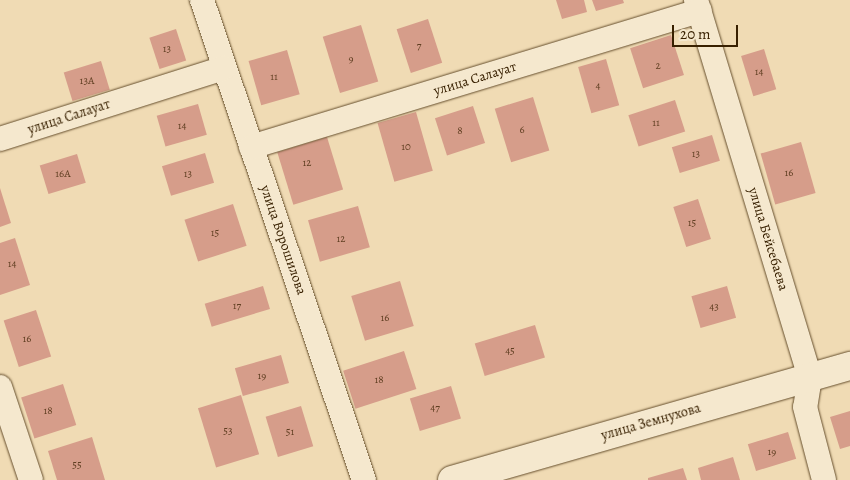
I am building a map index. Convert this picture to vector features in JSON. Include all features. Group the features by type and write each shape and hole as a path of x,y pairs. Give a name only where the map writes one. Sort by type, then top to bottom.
{"street":[{"name":"улица Ворошилова","path":"202,0 364,480"},
{"name":"улица Салауат","path":"251,147 698,6"},
{"name":"улица Бейсебаева","path":"698,6 810,377 805,407 824,480"},
{"name":"улица Салауат","path":"0,139 224,68"},
{"name":"улица Земнухова","path":"452,480 850,366"},
{"path":"0,387 30,480"}],"building":[{"path":"556,0 584,0 587,12 562,19"},
{"path":"592,0 623,0 624,3 596,11"},
{"path":"428,19 442,63 411,73 397,29"},
{"path":"361,25 378,81 340,93 323,37"},
{"path":"176,29 186,60 160,69 149,38"},
{"path":"671,35 684,75 643,88 630,48"},
{"path":"764,49 776,89 753,96 741,56"},
{"path":"287,50 300,94 261,105 249,61"},
{"path":"606,59 619,105 591,113 578,67"},
{"path":"101,61 110,90 72,101 64,72"},
{"path":"533,97 549,151 511,162 495,109"},
{"path":"675,100 685,131 639,147 628,115"},
{"path":"198,104 207,135 165,147 157,116"},
{"path":"473,106 485,143 447,155 435,118"},
{"path":"416,112 433,171 394,182 378,123"},
{"path":"712,135 720,161 680,173 672,147"},
{"path":"327,137 343,190 293,205 277,152"},
{"path":"801,142 816,193 775,205 761,154"},
{"path":"205,153 214,183 171,196 162,166"},
{"path":"77,154 86,183 48,194 40,165"},
{"path":"0,188 11,223 0,227"},
{"path":"698,199 711,239 686,247 673,207"},
{"path":"233,204 247,246 198,262 184,220"},
{"path":"358,206 370,247 320,262 308,220"},
{"path":"15,238 30,285 0,295 0,243"},
{"path":"400,281 414,326 365,341 351,296"},
{"path":"263,286 270,309 212,327 205,304"},
{"path":"727,286 736,318 701,328 691,296"},
{"path":"36,310 51,357 19,367 4,321"},
{"path":"535,325 545,358 485,376 475,343"},
{"path":"404,351 416,389 355,409 343,371"},
{"path":"281,355 289,383 243,396 235,368"},
{"path":"63,384 76,425 34,438 21,398"},
{"path":"451,386 461,419 420,431 410,399"},
{"path":"241,395 259,454 216,467 198,408"},
{"path":"301,406 313,446 278,457 266,417"},
{"path":"850,411 850,446 840,449 830,417"},
{"path":"788,432 796,459 756,471 748,444"},
{"path":"92,437 105,480 57,480 48,451"},
{"path":"733,457 740,480 701,480 698,468"},
{"path":"683,468 687,480 648,480 648,478"}]}
